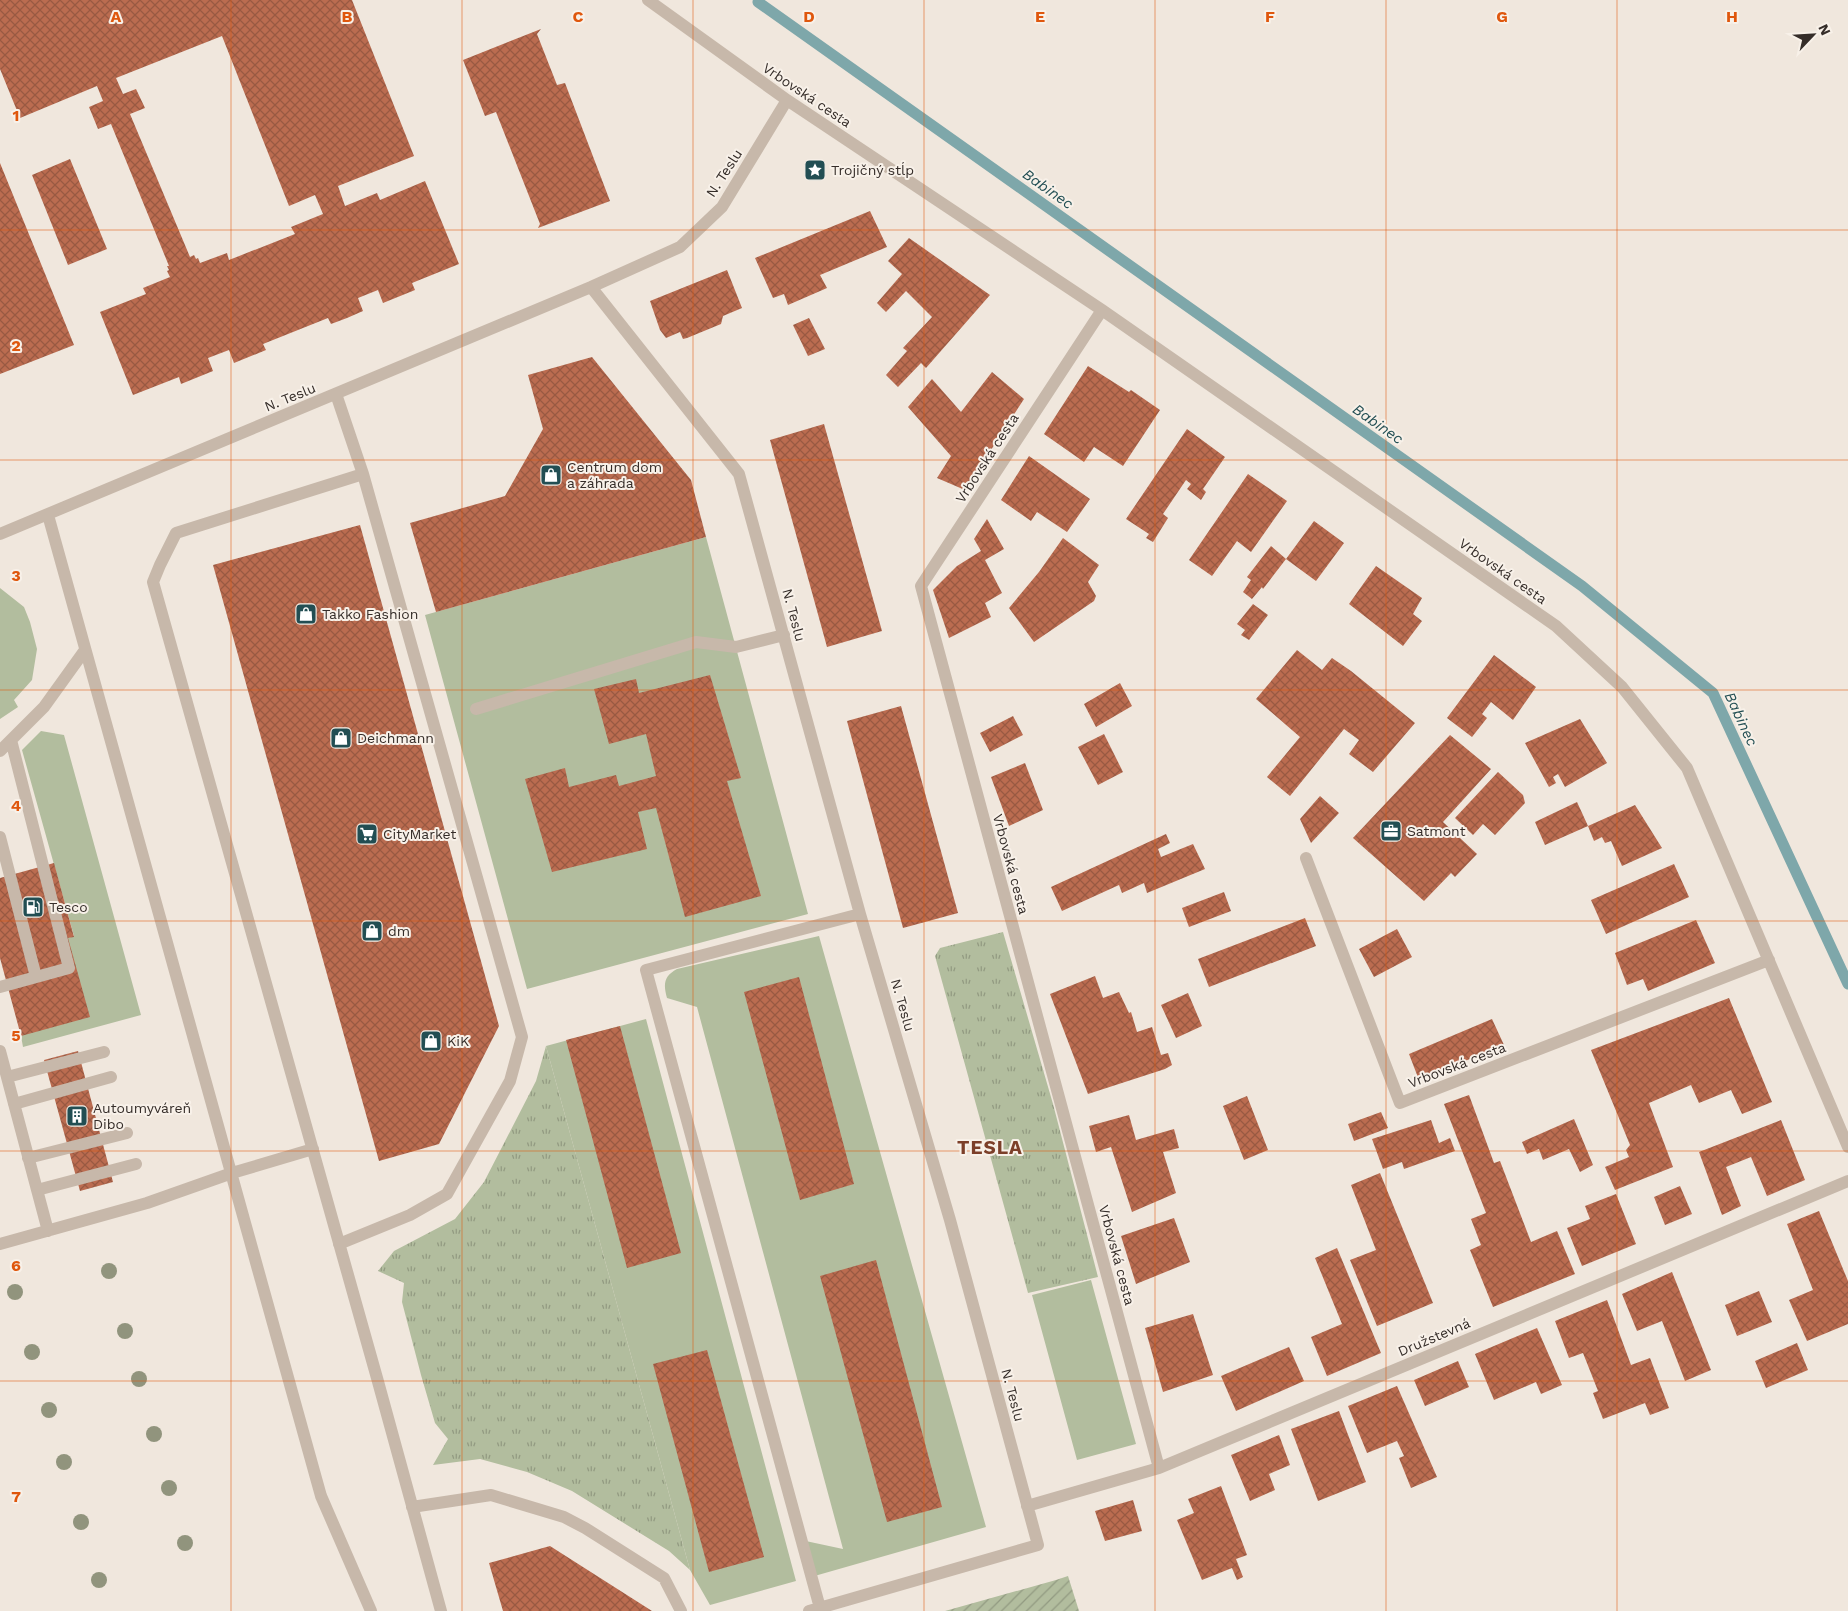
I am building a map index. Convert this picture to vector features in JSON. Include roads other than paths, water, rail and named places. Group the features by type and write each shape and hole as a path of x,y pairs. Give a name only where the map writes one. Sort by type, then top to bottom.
{"street":[{"name":"Vrbovská cesta","path":"648,0 787,100 1102,310 1556,626 1622,687 1687,768 1848,1147"},
{"name":"N. Teslu","path":"0,534 680,248 722,207 787,100"},
{"name":"N. Teslu","path":"591,287 739,474 860,914 950,1220 1038,1545 815,1610"},
{"name":"Vrbovská cesta","path":"1102,310 921,586 1159,1468"},
{"path":"336,394 362,474 522,1037 510,1081 447,1194 410,1215 339,1244"},
{"path":"362,474 176,533 153,582 441,1611"},
{"path":"48,515 146,874 232,1173 321,1496 370,1610"},
{"path":"476,709 696,642 736,647 784,635"},
{"path":"0,751 44,707 85,650"},
{"path":"0,987 69,968 11,740"},
{"path":"0,838 36,977"},
{"name":"Vrbovská cesta","path":"1306,858 1400,1102 1769,960"},
{"path":"815,1610 646,970 860,914"},
{"path":"0,1051 48,1231"},
{"path":"7,1078 104,1052"},
{"path":"14,1104 111,1077"},
{"path":"28,1158 127,1133"},
{"path":"0,1244 147,1203 232,1173 313,1149"},
{"path":"37,1190 136,1164"},
{"name":"Družstevná","path":"1027,1506 1159,1468 1848,1181"},
{"path":"412,1507 491,1495 564,1517 585,1528 664,1578 681,1611"}],"waterway":[{"name":"Babinec","path":"758,2 1582,586 1713,693 1848,984"}],"place":[{"name":"Trojičný stĺp","path":"815,170"},
{"name":"Centrum dom a záhrada","path":"551,475"},
{"name":"Takko Fashion","path":"306,614"},
{"name":"Deichmann","path":"341,738"},
{"name":"Satmont","path":"1391,831"},
{"name":"CityMarket","path":"367,834"},
{"name":"Tesco","path":"33,907"},
{"name":"dm","path":"372,931"},
{"name":"KiK","path":"431,1041"},
{"name":"Autoumyváreň Dibo","path":"77,1116"}],"district":[{"name":"TESLA","path":"990,1147"}]}
